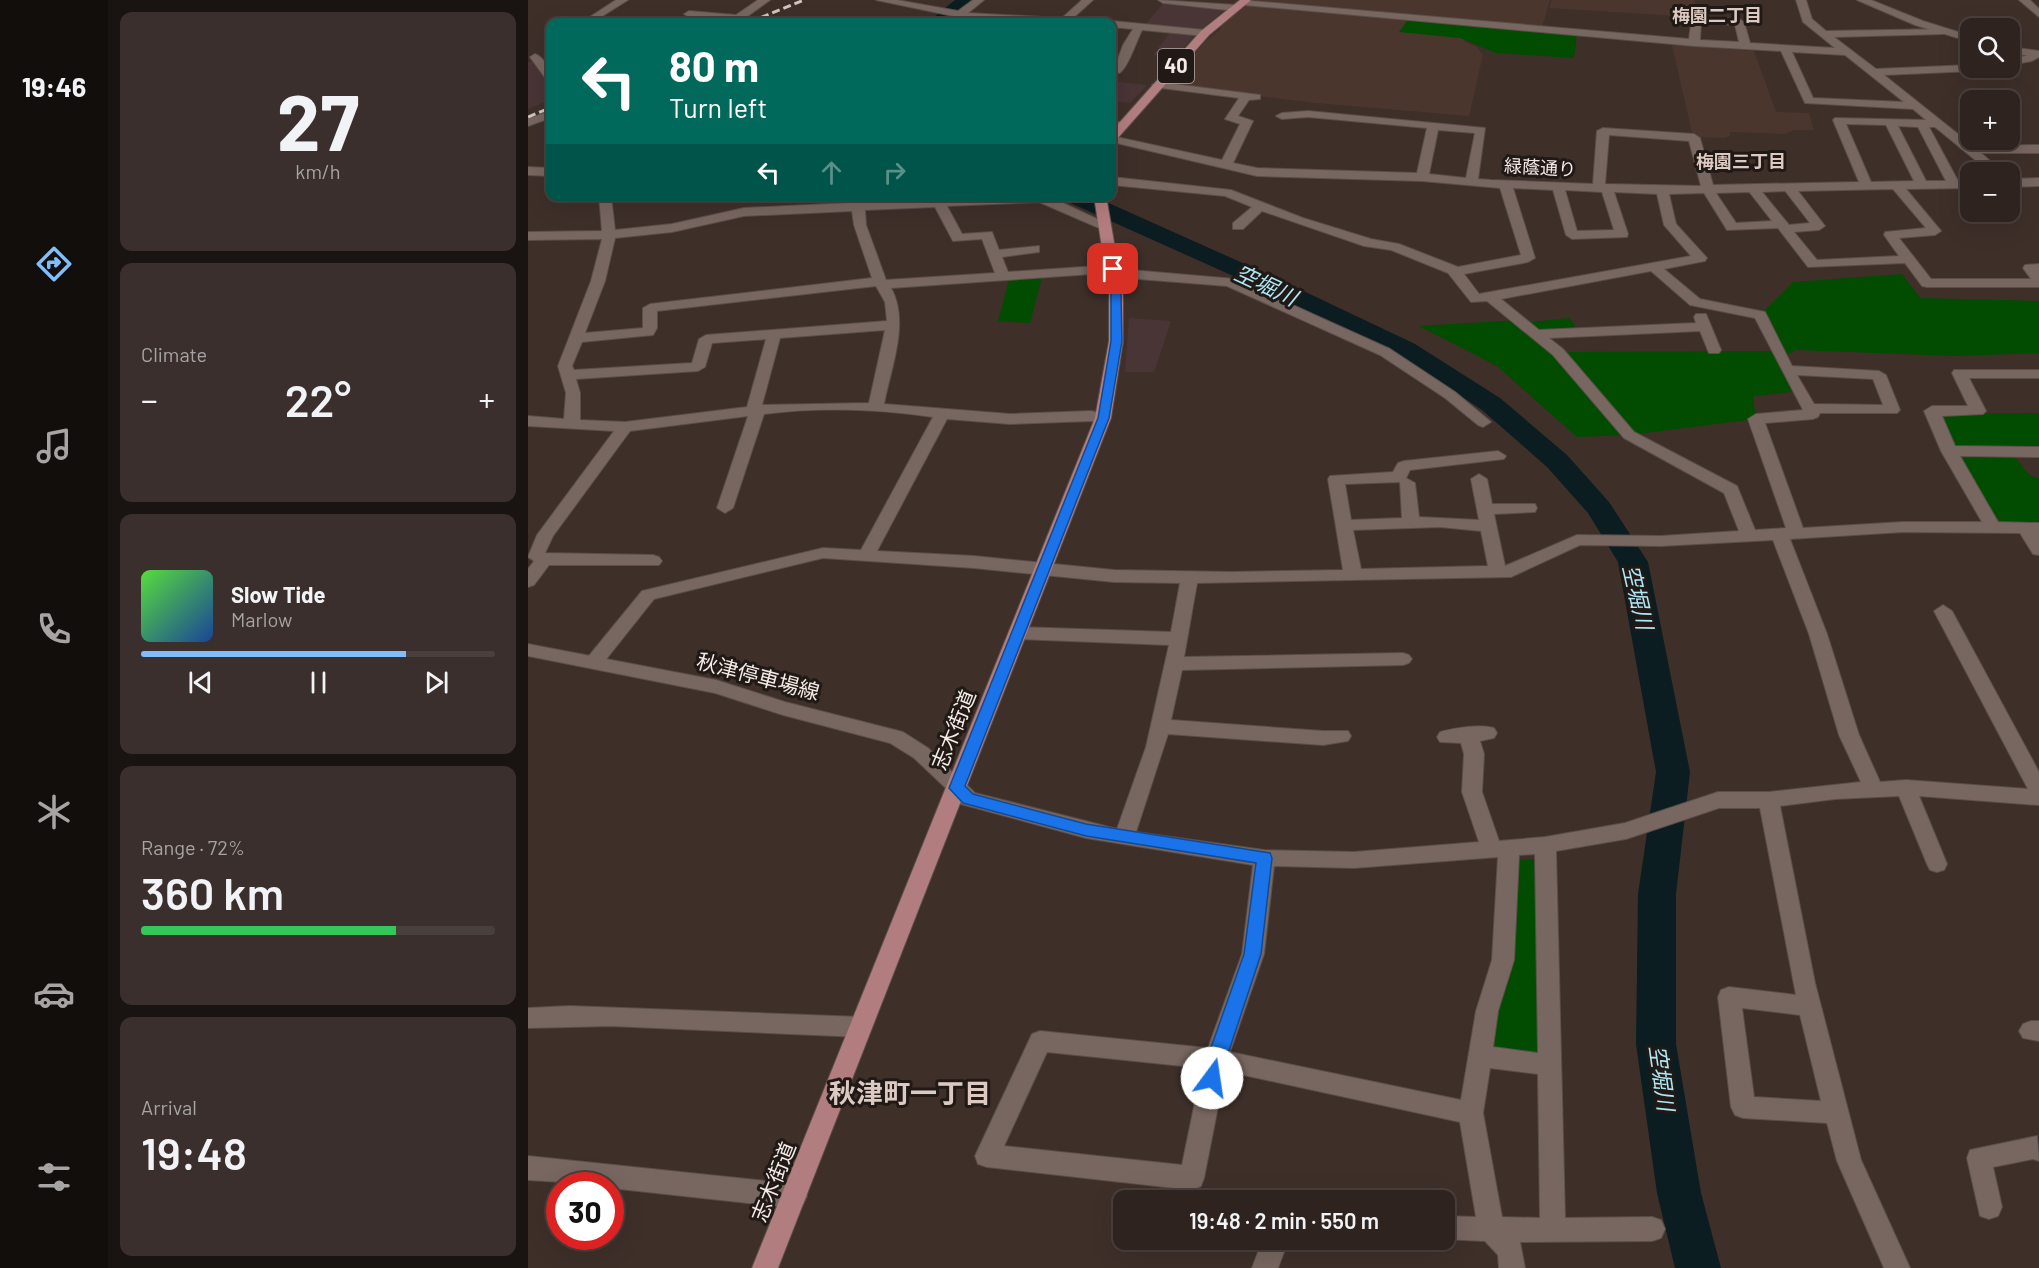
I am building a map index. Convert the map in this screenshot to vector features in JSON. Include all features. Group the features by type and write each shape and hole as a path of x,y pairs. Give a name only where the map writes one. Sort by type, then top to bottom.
{"main road":[{"name":"40","path":"1117,124 1158,85 1205,33 1242,3"},
{"name":"志木街道","path":"765,1268 1103,418 1116,341 1116,294 1101,201"}],"street":[{"path":"594,18 623,0"},
{"path":"744,18 765,0"},
{"path":"881,0 970,18"},
{"path":"925,8 934,0"},
{"path":"960,15 979,0"},
{"path":"1067,18 1088,0"},
{"path":"1163,0 1242,3 1694,43 1845,52"},
{"path":"1801,0 1807,20 1822,34 1874,72 1960,141"},
{"path":"1862,0 1960,36"},
{"path":"2024,0 2039,14"},
{"path":"690,18 702,15 733,18"},
{"path":"1694,43 1696,19 1739,22 1746,47"},
{"path":"1116,24 1205,33"},
{"path":"1116,68 1139,27"},
{"path":"1822,34 1944,31"},
{"path":"1785,49 1809,101 1916,106"},
{"path":"546,51 530,58 546,73"},
{"path":"2020,51 2038,54"},
{"path":"2020,60 2038,54"},
{"path":"1874,72 1960,69"},
{"path":"1116,70 1133,71"},
{"path":"1158,85 1251,96 1231,119 1247,121 1226,165"},
{"path":"1282,116 1308,114 1481,130 1471,182"},
{"path":"528,123 546,116"},
{"path":"1867,187 1839,120 1939,124"},
{"path":"1890,122 1922,186"},
{"path":"1922,124 1954,184"},
{"path":"1422,177 1433,126"},
{"path":"1558,186 1572,235 1622,234 1603,189 1603,131 1694,138 1708,190 1732,227 1819,226 1790,189"},
{"name":"緑蔭通り","path":"1116,139 1226,165 1287,174 1422,177 1505,184 1662,190 1755,190 1960,184"},
{"path":"2020,149 2039,150"},
{"path":"2026,149 2039,161"},
{"path":"1971,150 1985,162"},
{"path":"528,171 546,172"},
{"path":"1116,181 1227,193 1260,207 1352,238 1394,247 1455,272 1476,299 1700,258 1670,225 1662,190"},
{"path":"2020,183 2039,182"},
{"path":"1455,272 1528,258 1505,184"},
{"path":"1897,186 1935,231 1890,235 1927,283 2039,281"},
{"path":"1755,190 1813,264 1909,259"},
{"path":"572,422 573,393 565,366 598,281 609,235 606,201"},
{"path":"744,213 746,201"},
{"path":"528,236 609,235 672,228 744,213 858,208 889,202 935,201 958,238 987,235 1003,277"},
{"path":"1048,201 1103,223"},
{"path":"1238,226 1260,207"},
{"path":"858,208 860,225 881,283 892,302 892,325 876,406"},
{"path":"994,254 1034,249"},
{"path":"1652,265 1695,302 1714,350"},
{"path":"2039,268 2030,268 2039,281"},
{"path":"577,338 648,332 650,308 881,283 1113,271 1230,282 1385,352 1442,389 1483,422"},
{"path":"1489,296 1558,352 1629,435 1731,490 1749,535"},
{"path":"1695,302 1760,315 1787,370 1813,414 1756,419 1787,533 1849,735 1874,789"},
{"path":"566,375 698,367 706,339 892,325"},
{"path":"1536,334 1705,327"},
{"path":"725,508 755,412 774,335"},
{"path":"1787,370 1879,375 1892,410 1809,408"},
{"path":"1992,526 1949,451 1932,411 1978,411 1959,373 2039,374"},
{"path":"528,421 625,427 776,408 876,406 1010,419 1091,416 1103,418"},
{"path":"866,556 942,414"},
{"path":"625,427 545,535 535,555 544,559 653,561"},
{"path":"1949,451 2039,452"},
{"path":"1353,575 1336,479 1399,477 1404,466 1498,456"},
{"path":"1478,479 1498,571"},
{"path":"1407,483 1411,522"},
{"path":"1485,508 1529,508"},
{"path":"1344,525 1411,522 1489,525"},
{"path":"594,662 648,595 823,553 974,562 1114,576 1189,578 1511,571 1577,540 1661,541 1787,533 1992,526 2032,527 2039,550"},
{"path":"528,581 544,559"},
{"path":"1124,838 1161,726 1175,664 1189,578"},
{"path":"1943,611 2039,791"},
{"path":"1018,633 1103,634 1179,639"},
{"name":"秋津停車場線","path":"528,650 716,687 783,708 896,737 910,743 924,754 968,799 1124,838 1264,858 1354,860 1545,845 1626,831 1718,800 1769,800 1835,791 1906,788 2039,797"},
{"path":"1175,664 1403,659"},
{"path":"1161,726 1323,738 1341,736"},
{"path":"1447,737 1478,734 1474,754 1472,792 1500,850 1503,960 1487,1011 1471,1113 1491,1230 1510,1250 1512,1268"},
{"path":"1906,788 1937,864"},
{"path":"1769,800 1809,1005 1849,1161 1897,1268"},
{"path":"1545,845 1553,1231"},
{"path":"1264,858 1252,954 1216,1059 1192,1178 987,1156 1040,1041 1216,1059 1471,1113"},
{"path":"1809,1005 1729,997 1743,1107 1836,1113"},
{"path":"528,1018 582,1013 797,1028 861,1027"},
{"path":"1480,1056 1550,1065"},
{"path":"1989,1207 1979,1158 2037,1146 2039,1149"},
{"path":"528,1168 794,1196"},
{"path":"1455,1228 1553,1231 1652,1229"},
{"path":"1265,1268 1272,1250"}],"shaded area":[{"path":"1166,0 1228,7 1199,31 1145,25"},
{"path":"1550,0 1542,27 1256,1"},
{"path":"1552,0 1695,0 1695,17 1549,8"},
{"path":"1249,2 1470,23 1464,41 1477,47 1483,55 1469,116 1316,103 1165,85 1207,40 1221,29 1220,26"},
{"path":"1172,30 1197,33 1174,58 1153,55"},
{"path":"1672,45 1754,51 1776,112 1809,113 1814,130 1795,130 1785,134 1730,132 1730,136 1724,138 1693,137"},
{"path":"541,61 546,70 546,102 528,109 528,62"},
{"path":"1116,81 1147,85 1130,103 1116,101"},
{"path":"1129,318 1171,321 1154,372 1125,372"}],"green space":[{"path":"1409,18 1577,32 1574,58 1496,53 1460,38 1399,32"},
{"path":"1043,273 1030,323 998,321 1010,276"},
{"path":"1902,274 1920,298 2039,301 2039,353 1955,356 1796,350 1781,358 1800,391 1753,396 1756,419 1629,435 1577,437 1497,366 1419,326 1519,320 1522,323 1570,318 1577,331 1537,334 1558,352 1776,351 1760,315 1793,282"},
{"path":"2039,413 2039,449 1953,448 1937,414"},
{"path":"1965,453 2011,455 2030,475 2039,478 2039,523 2007,523 1995,518 1959,457"},
{"path":"1540,859 1544,1050 1537,1057 1494,1050 1487,1043 1515,865 1519,860"}],"waterway":[{"name":"空堀川","path":"942,18 966,0"},
{"name":"空堀川","path":"1085,201 1268,283 1406,349 1491,404 1557,461 1599,508 1633,562 1673,772 1657,894 1656,1044 1679,1193 1698,1268"}],"railway":[{"path":"760,18 804,0"},
{"path":"528,117 546,110"}],"district":[{"name":"梅園二丁目","path":"1717,16"},
{"name":"梅園三丁目","path":"1741,162"},
{"name":"秋津町一丁目","path":"910,1094"}],"route":[{"path":"1113,269 1116,294 1116,341 1103,418 957,788 968,799 1086,830 1124,838 1264,858 1252,954 1216,1059 1212,1078"}]}
